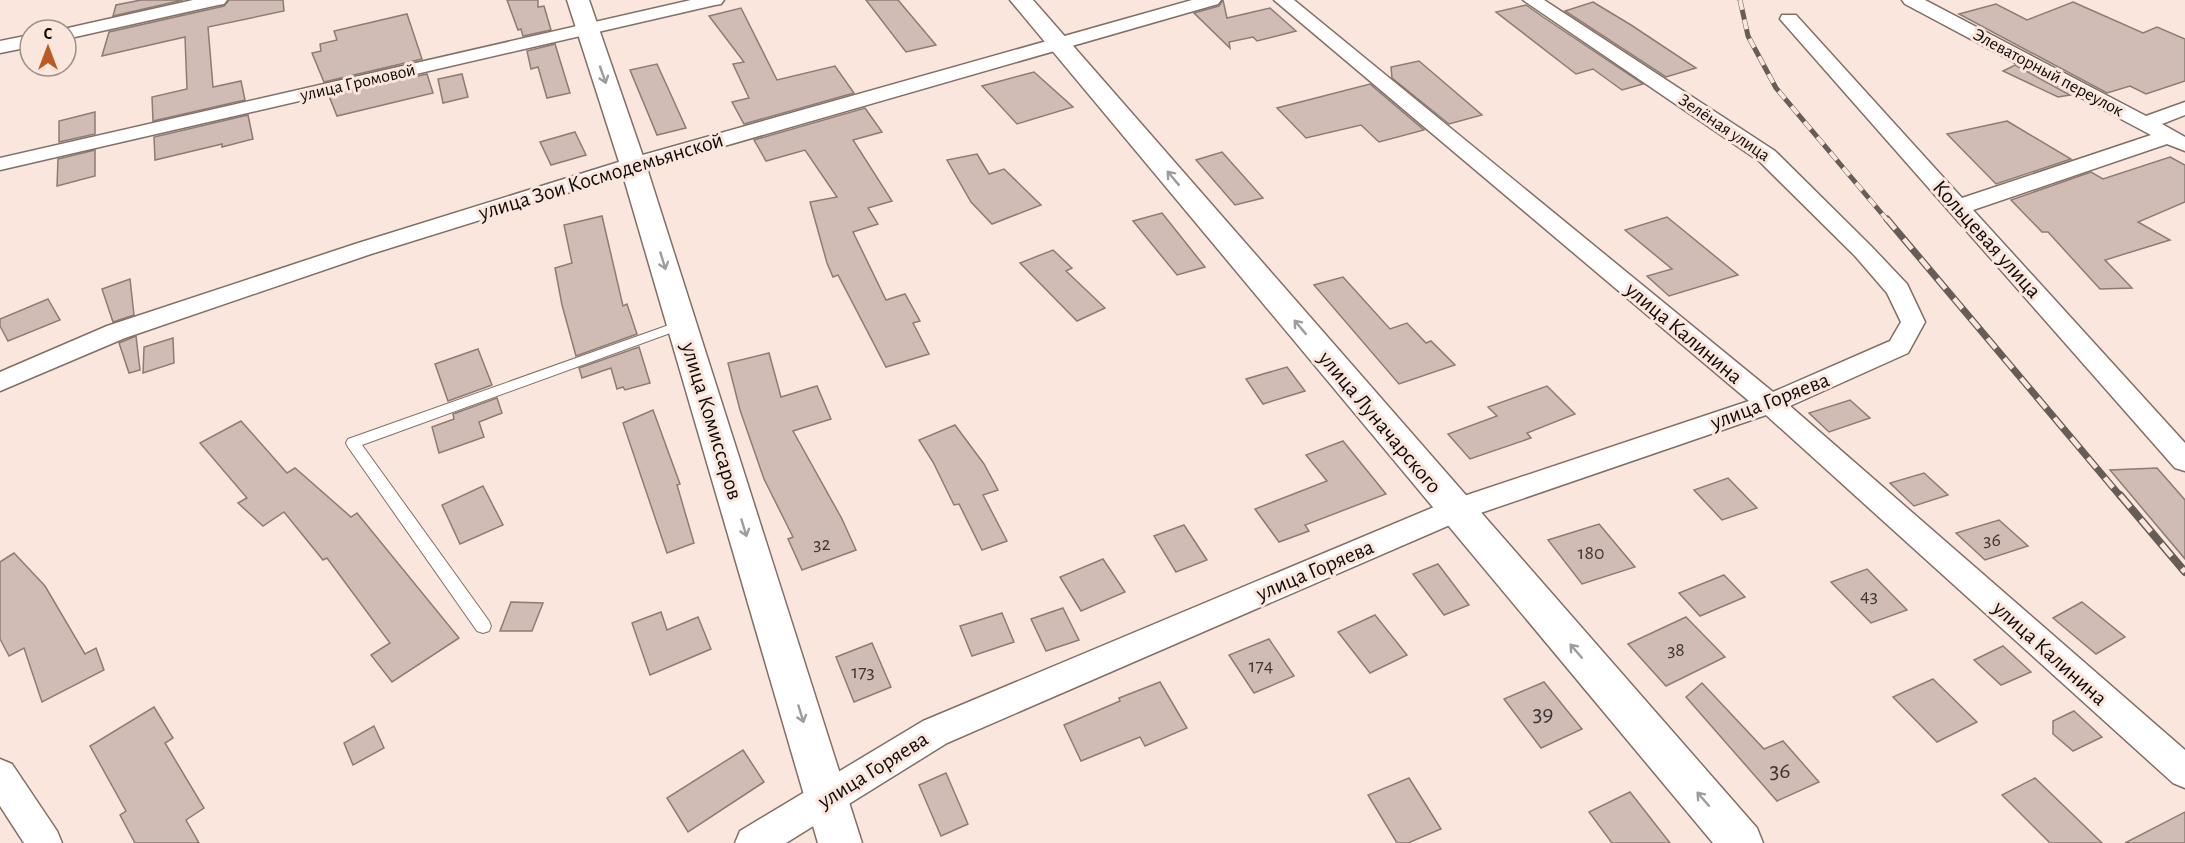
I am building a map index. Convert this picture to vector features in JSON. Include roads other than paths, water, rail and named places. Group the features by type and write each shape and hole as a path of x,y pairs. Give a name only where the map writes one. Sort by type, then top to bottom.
{"main road":[{"name":"улица Комиссаров","path":"578,0 633,165 840,843"},
{"name":"улица Луначарского","path":"1021,0 1741,843"}],"street":[{"path":"78,30 218,0"},
{"name":"улица Громовой","path":"0,164 716,0"},
{"name":"улица Зои Космодемьянской","path":"0,382 116,332 363,249 633,165 1212,0"},
{"name":"улица Калинина","path":"1283,0 1770,404 2185,772"},
{"name":"Зелёная улица","path":"1532,0 1767,156 1863,251 1898,290 1913,322 1899,347"},
{"name":"Элеваторный переулок","path":"1911,0 2177,141"},
{"name":"Кольцевая улица","path":"1789,18 2185,461"},
{"path":"0,47 18,43"},
{"path":"2144,124 2185,108"},
{"path":"1959,207 2177,141"},
{"name":"улица Горяева","path":"753,843 935,732 1456,510 1770,404 1899,347"},
{"path":"0,775 44,843"}],"lane":[{"path":"483,626 353,443 682,324"}],"railway":[{"path":"1740,0 1748,36 1776,88 1888,221"},
{"path":"1887,219 2121,497"},
{"path":"2120,495 2185,572"}]}
